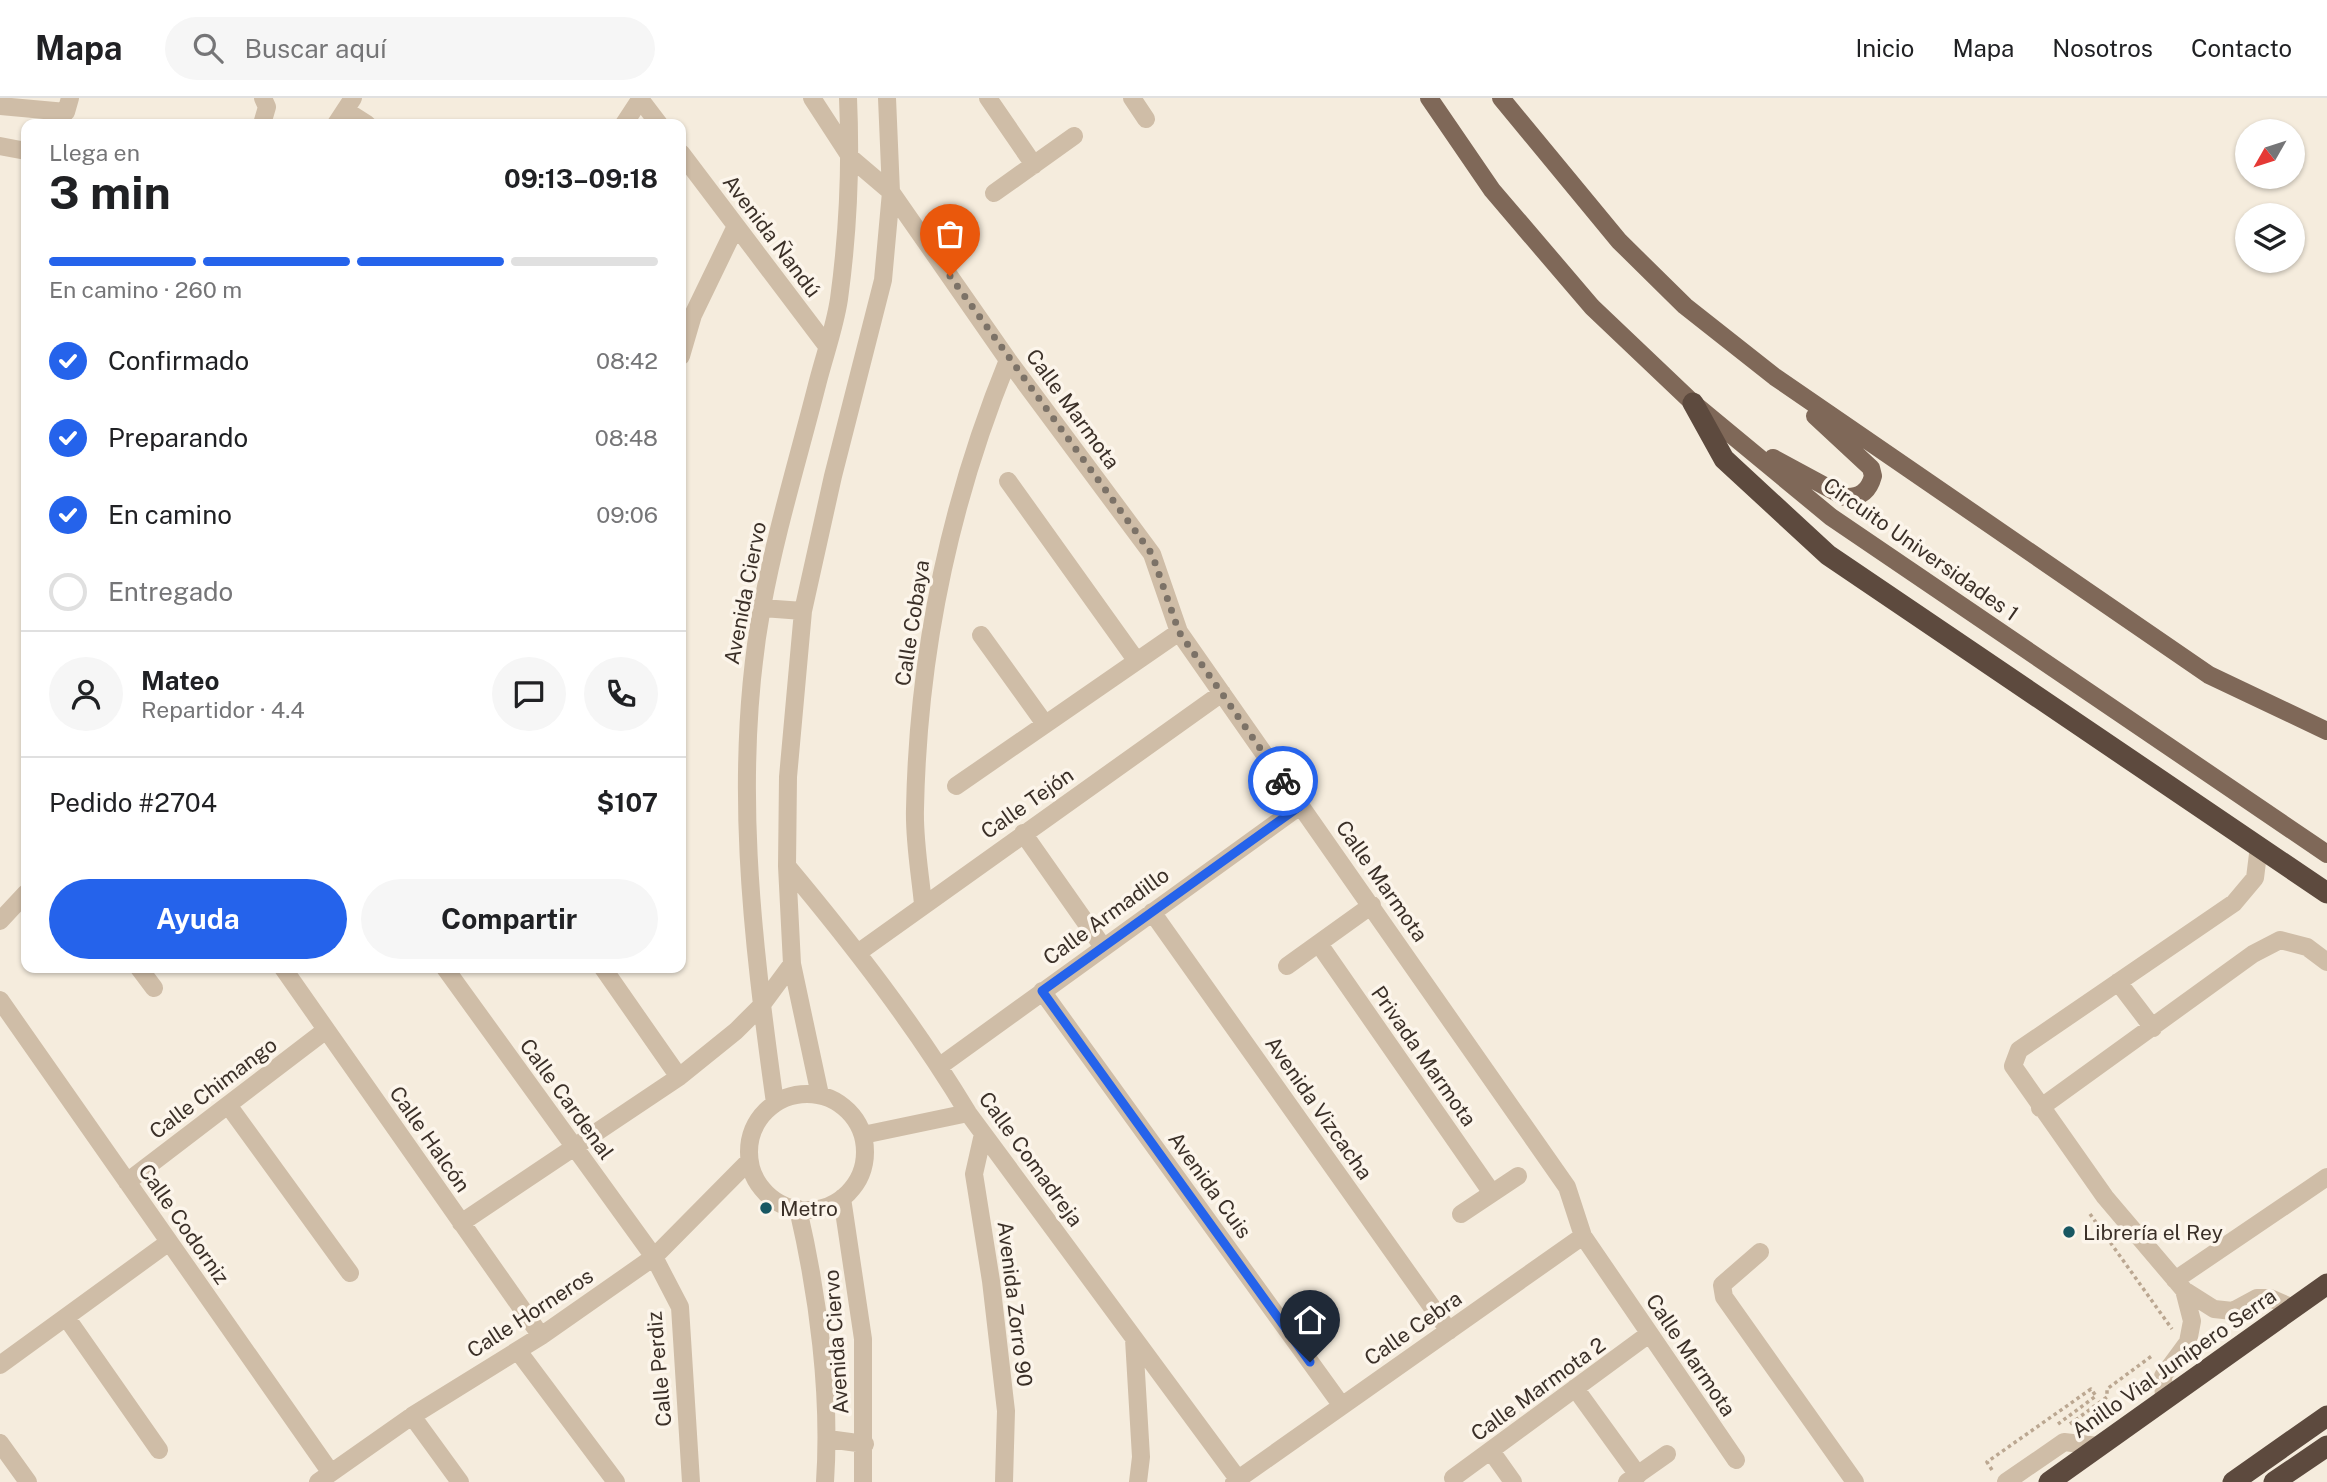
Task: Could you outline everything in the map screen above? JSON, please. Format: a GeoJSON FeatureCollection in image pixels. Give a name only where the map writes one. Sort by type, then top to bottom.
{"type":"FeatureCollection","features":[{"type":"Feature","properties":{"kind":"highway"},"geometry":{"type":"LineString","coordinates":[[1693,404],[1724,459],[1828,555],[2327,893]]}},
{"type":"Feature","properties":{"kind":"highway","name":"Anillo Vial Junípero Serra"},"geometry":{"type":"LineString","coordinates":[[2049,1482],[2327,1284]]}},
{"type":"Feature","properties":{"kind":"highway"},"geometry":{"type":"LineString","coordinates":[[2233,1482],[2327,1416]]}},
{"type":"Feature","properties":{"kind":"highway"},"geometry":{"type":"LineString","coordinates":[[2274,1482],[2327,1446]]}},
{"type":"Feature","properties":{"kind":"main road","name":"Circuito Universidades 1"},"geometry":{"type":"LineString","coordinates":[[1429,98],[1492,190],[1592,307],[1693,404],[1740,440],[1830,517],[2327,854]]}},
{"type":"Feature","properties":{"kind":"main road"},"geometry":{"type":"LineString","coordinates":[[1501,98],[1619,241],[1685,306],[1775,377],[2209,675],[2327,731]]}},
{"type":"Feature","properties":{"kind":"main road"},"geometry":{"type":"LineString","coordinates":[[1740,440],[1845,497],[1855,498],[1871,485],[1871,468],[1775,377]]}},
{"type":"Feature","properties":{"kind":"street"},"geometry":{"type":"LineString","coordinates":[[263,98],[267,107],[263,119]]}},
{"type":"Feature","properties":{"kind":"street","name":"Calle Marmota"},"geometry":{"type":"LineString","coordinates":[[812,98],[851,158],[891,192],[1008,360],[1152,554],[1179,632],[1567,1187],[1583,1236],[1736,1460]]}},
{"type":"Feature","properties":{"kind":"street","name":"Avenida Ciervo"},"geometry":{"type":"LineString","coordinates":[[775,1103],[761,1006],[748,870],[745,781],[751,683],[762,608],[839,300],[851,158],[848,98]]}},
{"type":"Feature","properties":{"kind":"street"},"geometry":{"type":"LineString","coordinates":[[820,1095],[792,964],[787,866],[788,777],[803,611],[833,476],[883,280],[891,192],[887,98]]}},
{"type":"Feature","properties":{"kind":"street"},"geometry":{"type":"LineString","coordinates":[[988,98],[1034,164]]}},
{"type":"Feature","properties":{"kind":"street"},"geometry":{"type":"LineString","coordinates":[[1132,98],[1146,119]]}},
{"type":"Feature","properties":{"kind":"street"},"geometry":{"type":"LineString","coordinates":[[627,119],[640,99],[655,119]]}},
{"type":"Feature","properties":{"kind":"street"},"geometry":{"type":"LineString","coordinates":[[0,106],[66,112]]}},
{"type":"Feature","properties":{"kind":"street"},"geometry":{"type":"LineString","coordinates":[[994,193],[1074,136]]}},
{"type":"Feature","properties":{"kind":"street"},"geometry":{"type":"LineString","coordinates":[[0,146],[21,151]]}},
{"type":"Feature","properties":{"kind":"street","name":"Avenida Ñandú"},"geometry":{"type":"LineString","coordinates":[[686,160],[827,346]]}},
{"type":"Feature","properties":{"kind":"street"},"geometry":{"type":"LineString","coordinates":[[687,316],[736,226]]}},
{"type":"Feature","properties":{"kind":"street","name":"Calle Cobaya"},"geometry":{"type":"LineString","coordinates":[[923,904],[915,811],[926,661],[952,528],[988,411],[1008,360]]}},
{"type":"Feature","properties":{"kind":"street"},"geometry":{"type":"LineString","coordinates":[[1008,481],[1136,660]]}},
{"type":"Feature","properties":{"kind":"street"},"geometry":{"type":"LineString","coordinates":[[762,608],[803,611]]}},
{"type":"Feature","properties":{"kind":"street"},"geometry":{"type":"LineString","coordinates":[[956,786],[1179,632]]}},
{"type":"Feature","properties":{"kind":"street"},"geometry":{"type":"LineString","coordinates":[[981,635],[1045,724]]}},
{"type":"Feature","properties":{"kind":"street","name":"Calle Tejón"},"geometry":{"type":"LineString","coordinates":[[859,952],[1222,693]]}},
{"type":"Feature","properties":{"kind":"street","name":"Calle Armadillo"},"geometry":{"type":"LineString","coordinates":[[940,1066],[1300,806]]}},
{"type":"Feature","properties":{"kind":"street"},"geometry":{"type":"LineString","coordinates":[[1023,833],[1102,947]]}},
{"type":"Feature","properties":{"kind":"street"},"geometry":{"type":"LineString","coordinates":[[2259,846],[2255,878],[2248,890],[2234,903],[2019,1050],[2013,1066],[2105,1197],[2180,1285],[2214,1309],[2233,1311],[2257,1298],[2270,1298],[2293,1308]]}},
{"type":"Feature","properties":{"kind":"street","name":"Calle Comadreja"},"geometry":{"type":"LineString","coordinates":[[787,866],[859,952],[940,1066],[968,1113],[1236,1480]]}},
{"type":"Feature","properties":{"kind":"street"},"geometry":{"type":"LineString","coordinates":[[0,921],[21,898]]}},
{"type":"Feature","properties":{"kind":"street"},"geometry":{"type":"LineString","coordinates":[[1287,967],[1372,905]]}},
{"type":"Feature","properties":{"kind":"street","name":"Avenida Vizcacha"},"geometry":{"type":"LineString","coordinates":[[1152,912],[1449,1331]]}},
{"type":"Feature","properties":{"kind":"street"},"geometry":{"type":"LineString","coordinates":[[2040,1108],[2253,954],[2280,940],[2307,947],[2327,961]]}},
{"type":"Feature","properties":{"kind":"street","name":"Privada Marmota"},"geometry":{"type":"LineString","coordinates":[[1319,944],[1492,1193]]}},
{"type":"Feature","properties":{"kind":"street"},"geometry":{"type":"LineString","coordinates":[[461,1223],[678,1077],[736,1031],[761,1006],[792,964]]}},
{"type":"Feature","properties":{"kind":"street"},"geometry":{"type":"LineString","coordinates":[[143,973],[154,988]]}},
{"type":"Feature","properties":{"kind":"street","name":"Calle Halcón"},"geometry":{"type":"LineString","coordinates":[[286,973],[541,1336]]}},
{"type":"Feature","properties":{"kind":"street","name":"Calle Cardenal"},"geometry":{"type":"LineString","coordinates":[[449,973],[654,1257]]}},
{"type":"Feature","properties":{"kind":"street"},"geometry":{"type":"LineString","coordinates":[[609,973],[678,1077]]}},
{"type":"Feature","properties":{"kind":"street"},"geometry":{"type":"LineString","coordinates":[[2118,982],[2153,1028]]}},
{"type":"Feature","properties":{"kind":"street","name":"Avenida Cuis"},"geometry":{"type":"LineString","coordinates":[[1042,991],[1342,1406]]}},
{"type":"Feature","properties":{"kind":"street","name":"Calle Codorniz"},"geometry":{"type":"LineString","coordinates":[[0,1000],[169,1242],[325,1478]]}},
{"type":"Feature","properties":{"kind":"street","name":"Calle Chimango"},"geometry":{"type":"LineString","coordinates":[[127,1182],[326,1030]]}},
{"type":"Feature","properties":{"kind":"street"},"geometry":{"type":"LineString","coordinates":[[797,1094],[820,1095],[839,1103],[854,1117],[863,1135],[865,1159],[858,1181],[842,1198],[821,1209],[797,1209],[779,1203],[764,1191],[749,1161],[751,1135],[760,1117],[775,1103],[797,1094]]}},
{"type":"Feature","properties":{"kind":"street"},"geometry":{"type":"LineString","coordinates":[[228,1105],[350,1273]]}},
{"type":"Feature","properties":{"kind":"street"},"geometry":{"type":"LineString","coordinates":[[863,1135],[968,1113]]}},
{"type":"Feature","properties":{"kind":"street","name":"Avenida Zorro 90"},"geometry":{"type":"LineString","coordinates":[[983,1134],[974,1174],[991,1281],[1006,1411],[1004,1482]]}},
{"type":"Feature","properties":{"kind":"street","name":"Calle Horneros"},"geometry":{"type":"LineString","coordinates":[[325,1478],[412,1416],[541,1336],[654,1257],[749,1161]]}},
{"type":"Feature","properties":{"kind":"street"},"geometry":{"type":"LineString","coordinates":[[1461,1214],[1518,1176]]}},
{"type":"Feature","properties":{"kind":"street"},"geometry":{"type":"LineString","coordinates":[[2180,1285],[2327,1177]]}},
{"type":"Feature","properties":{"kind":"street","name":"Avenida Ciervo"},"geometry":{"type":"LineString","coordinates":[[842,1198],[863,1339],[863,1482]]}},
{"type":"Feature","properties":{"kind":"street","name":"Avenida Ciervo"},"geometry":{"type":"LineString","coordinates":[[797,1209],[812,1269],[828,1439],[825,1482]]}},
{"type":"Feature","properties":{"kind":"street","name":"Calle Cebra"},"geometry":{"type":"LineString","coordinates":[[1236,1480],[1583,1236]]}},
{"type":"Feature","properties":{"kind":"street"},"geometry":{"type":"LineString","coordinates":[[0,1365],[169,1242]]}},
{"type":"Feature","properties":{"kind":"street"},"geometry":{"type":"LineString","coordinates":[[1760,1252],[1722,1285],[1724,1297],[1855,1482]]}},
{"type":"Feature","properties":{"kind":"street","name":"Calle Perdiz"},"geometry":{"type":"LineString","coordinates":[[654,1257],[680,1307],[691,1482]]}},
{"type":"Feature","properties":{"kind":"street"},"geometry":{"type":"LineString","coordinates":[[2164,1400],[2163,1376],[2188,1342],[2192,1321],[2180,1285]]}},
{"type":"Feature","properties":{"kind":"street"},"geometry":{"type":"LineString","coordinates":[[66,1317],[159,1450]]}},
{"type":"Feature","properties":{"kind":"street","name":"Calle Marmota 2"},"geometry":{"type":"LineString","coordinates":[[1453,1478],[1649,1334]]}},
{"type":"Feature","properties":{"kind":"street"},"geometry":{"type":"LineString","coordinates":[[1133,1338],[1141,1457],[1138,1482]]}},
{"type":"Feature","properties":{"kind":"street"},"geometry":{"type":"LineString","coordinates":[[518,1351],[616,1482]]}},
{"type":"Feature","properties":{"kind":"street"},"geometry":{"type":"LineString","coordinates":[[1576,1388],[1633,1478],[1667,1454]]}},
{"type":"Feature","properties":{"kind":"street"},"geometry":{"type":"LineString","coordinates":[[412,1416],[460,1482]]}},
{"type":"Feature","properties":{"kind":"street"},"geometry":{"type":"LineString","coordinates":[[828,1439],[865,1444]]}},
{"type":"Feature","properties":{"kind":"street"},"geometry":{"type":"LineString","coordinates":[[2000,1478],[2064,1442],[2098,1446]]}},
{"type":"Feature","properties":{"kind":"street"},"geometry":{"type":"LineString","coordinates":[[0,1443],[26,1481]]}},
{"type":"Feature","properties":{"kind":"street"},"geometry":{"type":"LineString","coordinates":[[1491,1451],[1513,1482]]}},
{"type":"Feature","properties":{"kind":"path"},"geometry":{"type":"LineString","coordinates":[[2090,1214],[2172,1328],[2172,1341]]}},
{"type":"Feature","properties":{"kind":"path"},"geometry":{"type":"LineString","coordinates":[[2059,1432],[2104,1400],[2107,1389],[2161,1349]]}},
{"type":"Feature","properties":{"kind":"path"},"geometry":{"type":"LineString","coordinates":[[2000,1478],[1987,1462],[2091,1389],[2096,1396],[2054,1427]]}},
{"type":"Feature","properties":{"kind":"way so far"},"geometry":{"type":"LineString","coordinates":[[950,276],[1008,360],[1152,554],[1179,632],[1283,781]]}},
{"type":"Feature","properties":{"kind":"place","name":"Metro"},"geometry":{"type":"Point","coordinates":[766,1208]}},
{"type":"Feature","properties":{"kind":"place","name":"Librería el Rey"},"geometry":{"type":"Point","coordinates":[2069,1232]}},
{"type":"Feature","properties":{"kind":"route"},"geometry":{"type":"LineString","coordinates":[[1283,781],[1300,806],[1042,991],[1310,1362]]}}]}
